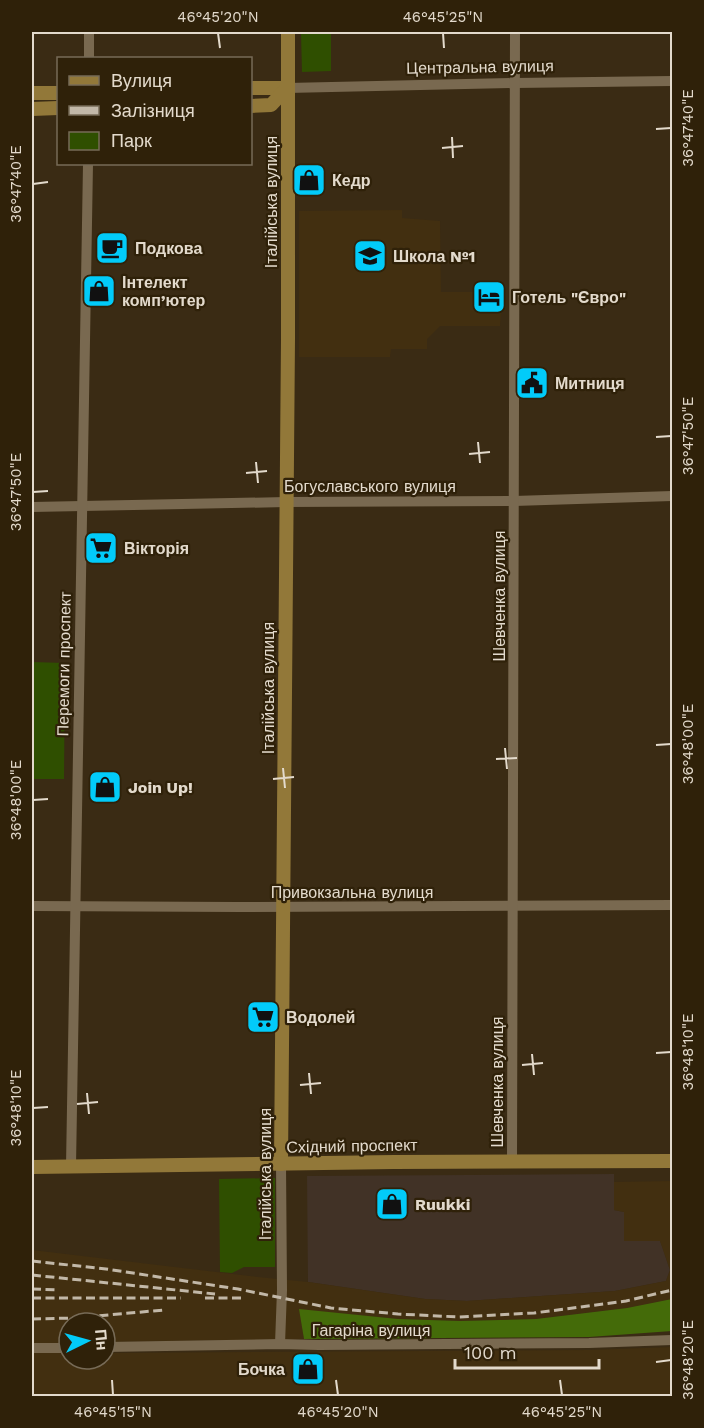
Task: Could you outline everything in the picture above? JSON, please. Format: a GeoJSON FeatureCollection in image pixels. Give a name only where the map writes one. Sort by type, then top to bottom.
{"type":"FeatureCollection","features":[{"type":"Feature","properties":{"kind":"main road","name":"Італійська вулиця"},"geometry":{"type":"LineString","coordinates":[[281,1164],[288,339],[288,32]]}},
{"type":"Feature","properties":{"kind":"main road","name":"Центральна вулиця"},"geometry":{"type":"LineString","coordinates":[[252,88],[287,88]]}},
{"type":"Feature","properties":{"kind":"main road"},"geometry":{"type":"LineString","coordinates":[[252,106],[271,105],[287,88]]}},
{"type":"Feature","properties":{"kind":"main road"},"geometry":{"type":"LineString","coordinates":[[32,93],[57,93]]}},
{"type":"Feature","properties":{"kind":"main road"},"geometry":{"type":"LineString","coordinates":[[32,109],[57,108]]}},
{"type":"Feature","properties":{"kind":"main road","name":"Східний проспект"},"geometry":{"type":"LineString","coordinates":[[32,1167],[672,1161]]}},
{"type":"Feature","properties":{"kind":"street"},"geometry":{"type":"LineString","coordinates":[[89,32],[89,57]]}},
{"type":"Feature","properties":{"kind":"street","name":"Шевченка вулиця"},"geometry":{"type":"LineString","coordinates":[[512,1161],[515,32]]}},
{"type":"Feature","properties":{"kind":"street","name":"Центральна вулиця"},"geometry":{"type":"LineString","coordinates":[[287,88],[672,81]]}},
{"type":"Feature","properties":{"kind":"street","name":"Перемоги проспект"},"geometry":{"type":"LineString","coordinates":[[71,1166],[88,165]]}},
{"type":"Feature","properties":{"kind":"street","name":"Богуславського вулиця"},"geometry":{"type":"LineString","coordinates":[[32,507],[286,502],[514,501],[672,496]]}},
{"type":"Feature","properties":{"kind":"street","name":"Привокзальна вулиця"},"geometry":{"type":"LineString","coordinates":[[32,906],[672,905]]}},
{"type":"Feature","properties":{"kind":"street","name":"Італійська вулиця"},"geometry":{"type":"LineString","coordinates":[[280,1344],[281,1164]]}},
{"type":"Feature","properties":{"kind":"street","name":"Гагаріна вулиця"},"geometry":{"type":"LineString","coordinates":[[117,1347],[280,1344],[577,1344],[672,1340]]}},
{"type":"Feature","properties":{"kind":"street"},"geometry":{"type":"LineString","coordinates":[[32,1348],[57,1348]]}},
{"type":"Feature","properties":{"kind":"shaded area","name":"Школа №1"},"geometry":{"type":"Polygon","coordinates":[[[402,210],[402,218],[440,221],[441,292],[474,292],[474,309],[501,309],[500,326],[440,326],[427,339],[427,349],[391,349],[390,357],[299,357],[299,211],[402,210]]]}},
{"type":"Feature","properties":{"kind":"shaded area"},"geometry":{"type":"Polygon","coordinates":[[[614,1174],[614,1210],[624,1212],[660,1240],[670,1270],[666,1281],[615,1291],[467,1301],[425,1299],[308,1282],[307,1176],[614,1174]]]}},
{"type":"Feature","properties":{"kind":"shaded area"},"geometry":{"type":"Polygon","coordinates":[[[672,1181],[672,1299],[627,1308],[536,1319],[460,1321],[398,1319],[300,1310],[304,1339],[117,1342],[117,1311],[57,1311],[57,1343],[32,1343],[32,1250],[308,1282],[425,1299],[467,1301],[615,1291],[666,1281],[670,1270],[660,1241],[624,1241],[624,1212],[614,1210],[614,1182],[672,1181]]]}},
{"type":"Feature","properties":{"kind":"shaded area"},"geometry":{"type":"Polygon","coordinates":[[[672,1347],[672,1396],[32,1396],[32,1353],[57,1353],[57,1371],[117,1371],[117,1353],[590,1350],[672,1347]]]}},
{"type":"Feature","properties":{"kind":"green space"},"geometry":{"type":"Polygon","coordinates":[[[301,34],[331,34],[331,71],[302,72],[301,34]]]}},
{"type":"Feature","properties":{"kind":"green space"},"geometry":{"type":"Polygon","coordinates":[[[32,662],[65,663],[64,779],[32,779],[32,662]]]}},
{"type":"Feature","properties":{"kind":"green space"},"geometry":{"type":"Polygon","coordinates":[[[275,1178],[275,1267],[244,1267],[232,1273],[220,1272],[219,1179],[275,1178]]]}},
{"type":"Feature","properties":{"kind":"green space"},"geometry":{"type":"Polygon","coordinates":[[[672,1299],[672,1331],[589,1337],[304,1339],[299,1309],[398,1319],[460,1321],[536,1319],[627,1308],[672,1299]]]}},
{"type":"Feature","properties":{"kind":"railway"},"geometry":{"type":"LineString","coordinates":[[32,1261],[106,1269],[238,1289],[331,1308],[459,1317],[534,1313],[626,1301],[672,1290]]}},
{"type":"Feature","properties":{"kind":"railway"},"geometry":{"type":"LineString","coordinates":[[32,1275],[215,1294]]}},
{"type":"Feature","properties":{"kind":"railway"},"geometry":{"type":"LineString","coordinates":[[32,1289],[58,1290]]}},
{"type":"Feature","properties":{"kind":"railway"},"geometry":{"type":"LineString","coordinates":[[32,1298],[181,1298]]}},
{"type":"Feature","properties":{"kind":"railway"},"geometry":{"type":"LineString","coordinates":[[205,1298],[243,1298]]}},
{"type":"Feature","properties":{"kind":"railway"},"geometry":{"type":"LineString","coordinates":[[32,1319],[74,1318],[164,1310]]}},
{"type":"Feature","properties":{"kind":"place","name":"Кедр"},"geometry":{"type":"Point","coordinates":[309,180]}},
{"type":"Feature","properties":{"kind":"place","name":"Подкова"},"geometry":{"type":"Point","coordinates":[112,248]}},
{"type":"Feature","properties":{"kind":"place","name":"Школа №1"},"geometry":{"type":"Point","coordinates":[370,256]}},
{"type":"Feature","properties":{"kind":"place","name":"Інтелект комп’ютер"},"geometry":{"type":"Point","coordinates":[99,291]}},
{"type":"Feature","properties":{"kind":"place","name":"Готель \"Євро\""},"geometry":{"type":"Point","coordinates":[489,297]}},
{"type":"Feature","properties":{"kind":"place","name":"Митниця"},"geometry":{"type":"Point","coordinates":[532,383]}},
{"type":"Feature","properties":{"kind":"place","name":"Вікторія"},"geometry":{"type":"Point","coordinates":[101,548]}},
{"type":"Feature","properties":{"kind":"place","name":"Join Up!"},"geometry":{"type":"Point","coordinates":[105,787]}},
{"type":"Feature","properties":{"kind":"place","name":"Водолей"},"geometry":{"type":"Point","coordinates":[263,1017]}},
{"type":"Feature","properties":{"kind":"place","name":"Ruukki"},"geometry":{"type":"Point","coordinates":[392,1204]}},
{"type":"Feature","properties":{"kind":"place","name":"Бочка"},"geometry":{"type":"Point","coordinates":[308,1369]}}]}
